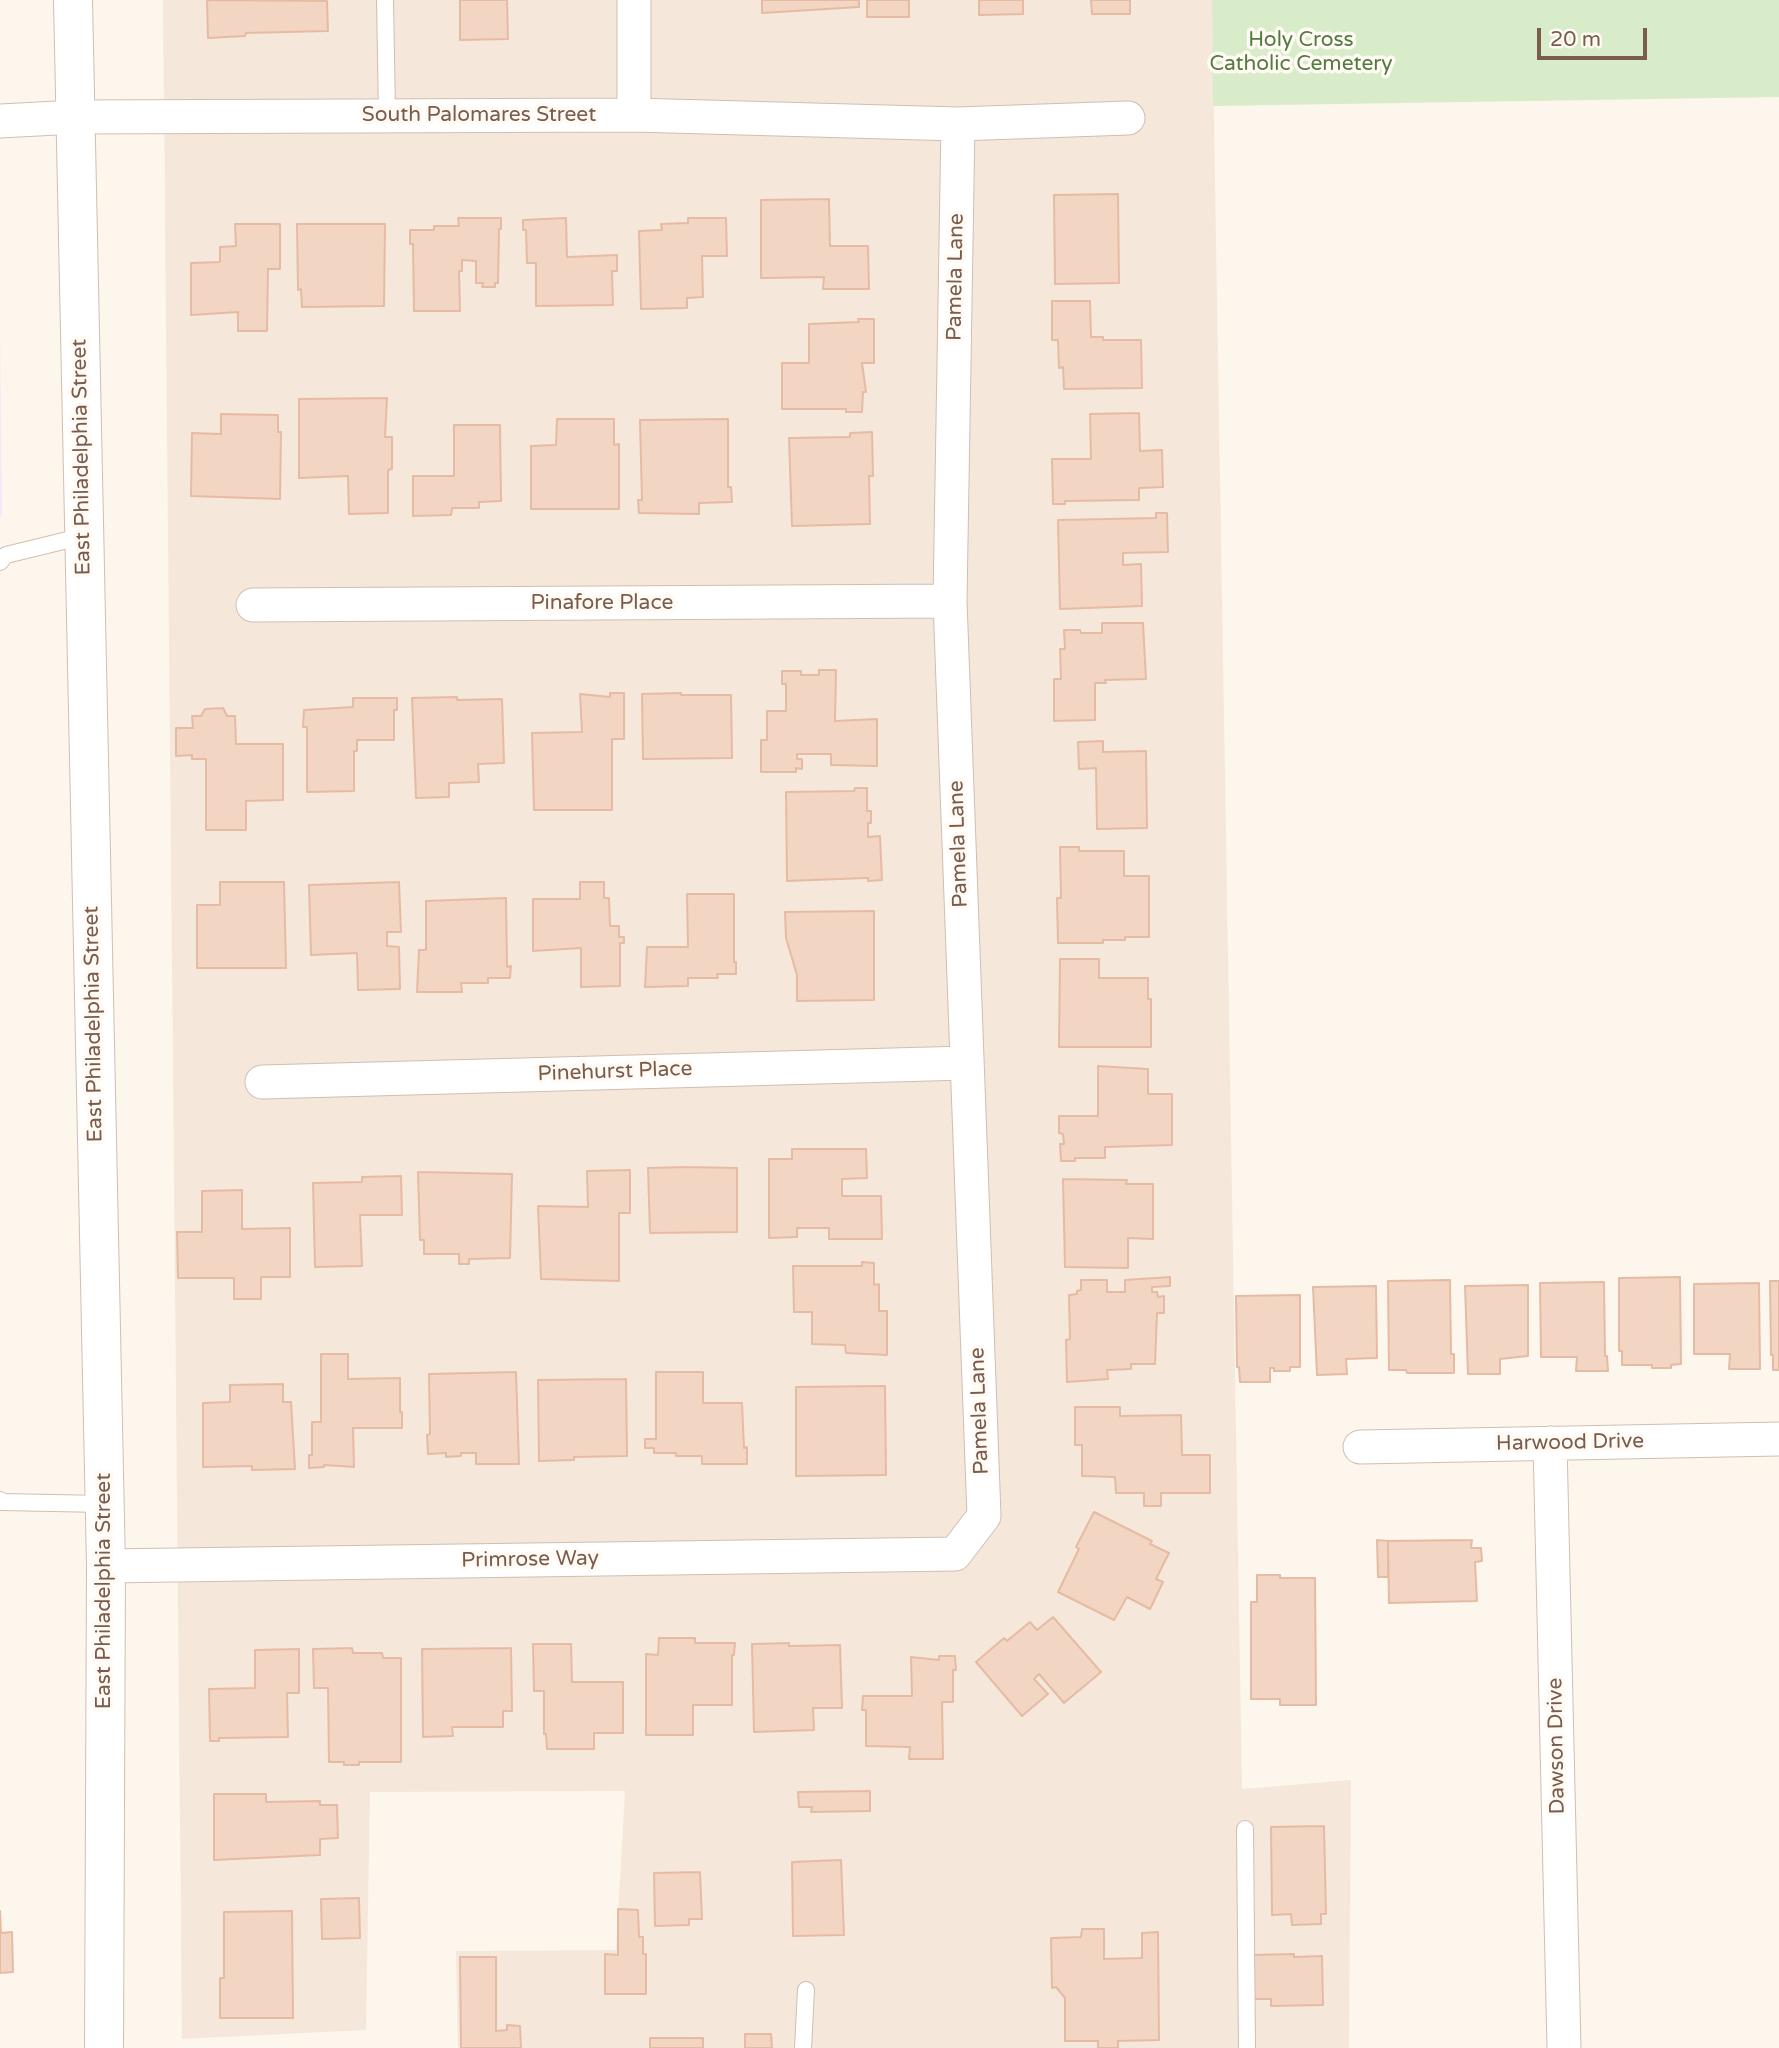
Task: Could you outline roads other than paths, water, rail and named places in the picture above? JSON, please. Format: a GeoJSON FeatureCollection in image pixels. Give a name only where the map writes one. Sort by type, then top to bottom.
{"type":"FeatureCollection","features":[{"type":"Feature","properties":{"kind":"street","name":"East Philadelphia Street"},"geometry":{"type":"LineString","coordinates":[[73,0],[106,1566],[104,2048]]}},
{"type":"Feature","properties":{"kind":"street"},"geometry":{"type":"LineString","coordinates":[[634,0],[634,115]]}},
{"type":"Feature","properties":{"kind":"street","name":"South Palomares Street"},"geometry":{"type":"LineString","coordinates":[[0,121],[75,117],[634,115],[958,124],[1129,118]]}},
{"type":"Feature","properties":{"kind":"street","name":"Pamela Lane"},"geometry":{"type":"LineString","coordinates":[[955,1553],[984,1516],[950,601],[958,124]]}},
{"type":"Feature","properties":{"kind":"street","name":"Pinafore Place"},"geometry":{"type":"LineString","coordinates":[[253,605],[950,601]]}},
{"type":"Feature","properties":{"kind":"street","name":"Pinehurst Place"},"geometry":{"type":"LineString","coordinates":[[262,1082],[967,1063]]}},
{"type":"Feature","properties":{"kind":"street","name":"Harwood Drive"},"geometry":{"type":"LineString","coordinates":[[1360,1447],[1779,1439]]}},
{"type":"Feature","properties":{"kind":"street","name":"Dawson Drive"},"geometry":{"type":"LineString","coordinates":[[1550,1443],[1564,2048]]}},
{"type":"Feature","properties":{"kind":"street","name":"Primrose Way"},"geometry":{"type":"LineString","coordinates":[[106,1566],[955,1553]]}},
{"type":"Feature","properties":{"kind":"lane"},"geometry":{"type":"LineString","coordinates":[[385,0],[387,116]]}},
{"type":"Feature","properties":{"kind":"lane"},"geometry":{"type":"LineString","coordinates":[[0,562],[6,555],[84,536]]}},
{"type":"Feature","properties":{"kind":"lane"},"geometry":{"type":"LineString","coordinates":[[0,1500],[104,1504]]}},
{"type":"Feature","properties":{"kind":"lane"},"geometry":{"type":"LineString","coordinates":[[1245,1829],[1247,2048]]}},
{"type":"Feature","properties":{"kind":"lane"},"geometry":{"type":"LineString","coordinates":[[803,2048],[806,1990]]}},
{"type":"Feature","properties":{"kind":"park label","name":"Holy Cross Catholic Cemetery"},"geometry":{"type":"Point","coordinates":[1301,52]}}]}
